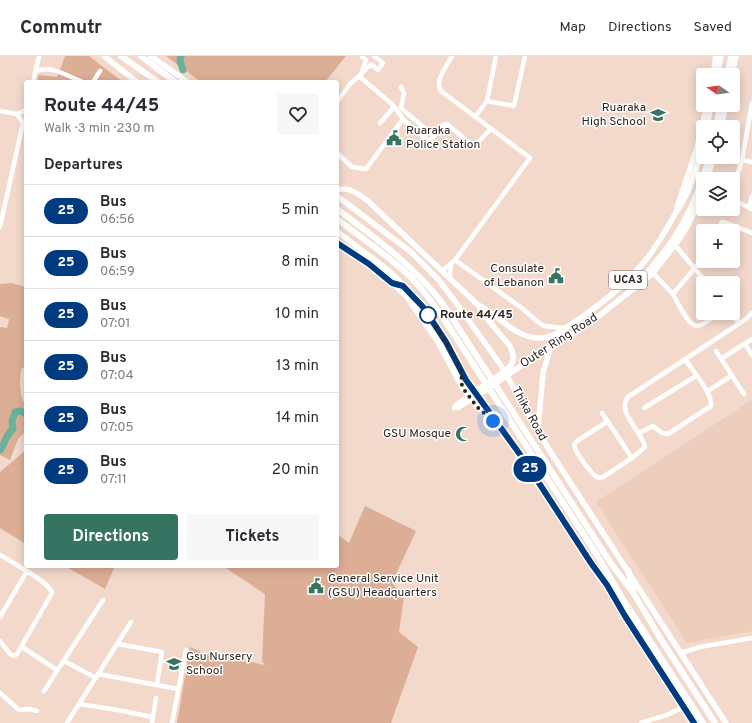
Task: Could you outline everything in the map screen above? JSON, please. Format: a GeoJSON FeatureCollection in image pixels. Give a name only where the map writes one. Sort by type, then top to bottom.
{"type":"FeatureCollection","features":[{"type":"Feature","properties":{"kind":"highway"},"geometry":{"type":"LineString","coordinates":[[122,56],[155,80]]}},
{"type":"Feature","properties":{"kind":"highway"},"geometry":{"type":"LineString","coordinates":[[145,57],[173,80]]}},
{"type":"Feature","properties":{"kind":"highway","name":"Thika Road"},"geometry":{"type":"LineString","coordinates":[[339,212],[400,258],[431,288],[467,339],[610,562],[634,594],[662,641],[715,723]]}},
{"type":"Feature","properties":{"kind":"highway","name":"Thika Road"},"geometry":{"type":"LineString","coordinates":[[339,220],[407,273],[434,305],[474,363],[597,555],[624,601],[704,723]]}},
{"type":"Feature","properties":{"kind":"highway"},"geometry":{"type":"LineString","coordinates":[[628,570],[634,594]]}},
{"type":"Feature","properties":{"kind":"highway"},"geometry":{"type":"LineString","coordinates":[[607,585],[624,601]]}},
{"type":"Feature","properties":{"kind":"main road"},"geometry":{"type":"LineString","coordinates":[[104,56],[134,80]]}},
{"type":"Feature","properties":{"kind":"main road"},"geometry":{"type":"LineString","coordinates":[[714,68],[716,56]]}},
{"type":"Feature","properties":{"kind":"main road"},"geometry":{"type":"LineString","coordinates":[[718,68],[721,56]]}},
{"type":"Feature","properties":{"kind":"main road"},"geometry":{"type":"LineString","coordinates":[[728,68],[731,56]]}},
{"type":"Feature","properties":{"kind":"main road"},"geometry":{"type":"LineString","coordinates":[[733,68],[736,56]]}},
{"type":"Feature","properties":{"kind":"main road"},"geometry":{"type":"LineString","coordinates":[[145,57],[184,80]]}},
{"type":"Feature","properties":{"kind":"main road","name":"Outer Ring Road"},"geometry":{"type":"LineString","coordinates":[[674,215],[696,151],[705,112]]}},
{"type":"Feature","properties":{"kind":"main road","name":"Outer Ring Road"},"geometry":{"type":"LineString","coordinates":[[478,305],[488,310],[517,332],[531,337],[550,338],[603,301],[632,276],[649,256],[665,233],[682,203],[692,181],[697,164]]}},
{"type":"Feature","properties":{"kind":"main road","name":"Outer Ring Road"},"geometry":{"type":"LineString","coordinates":[[640,284],[672,242],[684,221],[700,186],[707,164]]}},
{"type":"Feature","properties":{"kind":"main road"},"geometry":{"type":"LineString","coordinates":[[339,190],[355,192],[367,200],[478,305],[484,315],[513,351],[514,357],[510,368]]}},
{"type":"Feature","properties":{"kind":"main road","name":"Thika Road"},"geometry":{"type":"LineString","coordinates":[[339,198],[411,252],[438,279],[500,364],[538,430],[726,723]]}},
{"type":"Feature","properties":{"kind":"main road","name":"Outer Ring Road"},"geometry":{"type":"LineString","coordinates":[[478,392],[510,368],[550,349],[614,306],[653,273],[675,246],[696,209]]}},
{"type":"Feature","properties":{"kind":"main road"},"geometry":{"type":"LineString","coordinates":[[339,232],[387,270],[426,311],[461,369],[524,460],[607,585],[625,616],[694,723]]}},
{"type":"Feature","properties":{"kind":"main road"},"geometry":{"type":"LineString","coordinates":[[339,244],[369,264],[406,296],[438,342],[462,387],[477,407],[501,427]]}},
{"type":"Feature","properties":{"kind":"main road"},"geometry":{"type":"LineString","coordinates":[[411,252],[415,246]]}},
{"type":"Feature","properties":{"kind":"main road"},"geometry":{"type":"LineString","coordinates":[[392,283],[403,286]]}},
{"type":"Feature","properties":{"kind":"main road"},"geometry":{"type":"LineString","coordinates":[[538,430],[543,373],[550,349]]}},
{"type":"Feature","properties":{"kind":"main road"},"geometry":{"type":"LineString","coordinates":[[461,369],[462,387]]}},
{"type":"Feature","properties":{"kind":"street"},"geometry":{"type":"LineString","coordinates":[[34,80],[39,56]]}},
{"type":"Feature","properties":{"kind":"street"},"geometry":{"type":"LineString","coordinates":[[362,56],[378,70],[383,63],[374,56]]}},
{"type":"Feature","properties":{"kind":"street"},"geometry":{"type":"LineString","coordinates":[[442,271],[455,260],[530,158],[441,91],[438,82],[452,56]]}},
{"type":"Feature","properties":{"kind":"street"},"geometry":{"type":"LineString","coordinates":[[475,117],[487,101],[496,56]]}},
{"type":"Feature","properties":{"kind":"street"},"geometry":{"type":"LineString","coordinates":[[487,101],[514,106],[525,56]]}},
{"type":"Feature","properties":{"kind":"street"},"geometry":{"type":"LineString","coordinates":[[360,74],[366,60]]}},
{"type":"Feature","properties":{"kind":"street"},"geometry":{"type":"LineString","coordinates":[[339,99],[350,84],[371,64]]}},
{"type":"Feature","properties":{"kind":"street"},"geometry":{"type":"LineString","coordinates":[[36,71],[45,68],[50,69],[78,80]]}},
{"type":"Feature","properties":{"kind":"street"},"geometry":{"type":"LineString","coordinates":[[94,80],[100,71]]}},
{"type":"Feature","properties":{"kind":"street"},"geometry":{"type":"LineString","coordinates":[[360,74],[397,108],[434,136]]}},
{"type":"Feature","properties":{"kind":"street"},"geometry":{"type":"LineString","coordinates":[[380,123],[397,108],[404,93],[401,87]]}},
{"type":"Feature","properties":{"kind":"street"},"geometry":{"type":"LineString","coordinates":[[738,172],[742,160],[752,103]]}},
{"type":"Feature","properties":{"kind":"street"},"geometry":{"type":"LineString","coordinates":[[397,108],[403,119],[429,141],[443,125],[446,124],[475,145],[491,129]]}},
{"type":"Feature","properties":{"kind":"street"},"geometry":{"type":"LineString","coordinates":[[0,111],[17,114],[24,111]]}},
{"type":"Feature","properties":{"kind":"street"},"geometry":{"type":"LineString","coordinates":[[0,227],[23,123],[17,114]]}},
{"type":"Feature","properties":{"kind":"street"},"geometry":{"type":"LineString","coordinates":[[339,155],[352,167],[366,169],[403,119]]}},
{"type":"Feature","properties":{"kind":"street"},"geometry":{"type":"LineString","coordinates":[[742,160],[752,162]]}},
{"type":"Feature","properties":{"kind":"street"},"geometry":{"type":"LineString","coordinates":[[740,203],[750,208],[752,196]]}},
{"type":"Feature","properties":{"kind":"street"},"geometry":{"type":"LineString","coordinates":[[740,228],[752,233]]}},
{"type":"Feature","properties":{"kind":"street"},"geometry":{"type":"LineString","coordinates":[[675,246],[701,276]]}},
{"type":"Feature","properties":{"kind":"street"},"geometry":{"type":"LineString","coordinates":[[455,260],[544,326],[564,328]]}},
{"type":"Feature","properties":{"kind":"street"},"geometry":{"type":"LineString","coordinates":[[450,278],[451,264]]}},
{"type":"Feature","properties":{"kind":"street"},"geometry":{"type":"LineString","coordinates":[[673,294],[695,269]]}},
{"type":"Feature","properties":{"kind":"street"},"geometry":{"type":"LineString","coordinates":[[653,273],[673,294],[688,320],[693,325],[699,325],[708,320]]}},
{"type":"Feature","properties":{"kind":"street"},"geometry":{"type":"LineString","coordinates":[[608,422],[577,441],[574,445],[576,451],[593,476],[599,478],[607,475],[645,447],[639,433],[624,410],[628,397],[749,317],[752,313]]}},
{"type":"Feature","properties":{"kind":"street"},"geometry":{"type":"LineString","coordinates":[[721,359],[752,339]]}},
{"type":"Feature","properties":{"kind":"street"},"geometry":{"type":"LineString","coordinates":[[744,344],[752,355]]}},
{"type":"Feature","properties":{"kind":"street"},"geometry":{"type":"LineString","coordinates":[[716,351],[744,394]]}},
{"type":"Feature","properties":{"kind":"street"},"geometry":{"type":"LineString","coordinates":[[639,433],[653,426],[664,434],[671,433],[710,408],[712,401],[708,391],[685,359]]}},
{"type":"Feature","properties":{"kind":"street"},"geometry":{"type":"LineString","coordinates":[[644,408],[696,376]]}},
{"type":"Feature","properties":{"kind":"street"},"geometry":{"type":"LineString","coordinates":[[708,391],[731,376]]}},
{"type":"Feature","properties":{"kind":"street"},"geometry":{"type":"LineString","coordinates":[[602,413],[632,458]]}},
{"type":"Feature","properties":{"kind":"street"},"geometry":{"type":"LineString","coordinates":[[0,555],[27,571],[50,588],[52,593],[17,654],[13,656],[10,654],[0,641]]}},
{"type":"Feature","properties":{"kind":"street"},"geometry":{"type":"LineString","coordinates":[[1,613],[27,571]]}},
{"type":"Feature","properties":{"kind":"street"},"geometry":{"type":"LineString","coordinates":[[44,691],[103,600]]}},
{"type":"Feature","properties":{"kind":"street"},"geometry":{"type":"LineString","coordinates":[[67,723],[132,622]]}},
{"type":"Feature","properties":{"kind":"street"},"geometry":{"type":"LineString","coordinates":[[681,653],[700,647],[752,638]]}},
{"type":"Feature","properties":{"kind":"street"},"geometry":{"type":"LineString","coordinates":[[118,644],[162,652],[163,656],[157,684]]}},
{"type":"Feature","properties":{"kind":"street"},"geometry":{"type":"LineString","coordinates":[[22,647],[57,670]]}},
{"type":"Feature","properties":{"kind":"street"},"geometry":{"type":"LineString","coordinates":[[172,723],[186,650]]}},
{"type":"Feature","properties":{"kind":"street"},"geometry":{"type":"LineString","coordinates":[[64,661],[97,676],[157,684],[178,689]]}},
{"type":"Feature","properties":{"kind":"street"},"geometry":{"type":"LineString","coordinates":[[0,693],[19,710],[30,709],[37,711]]}},
{"type":"Feature","properties":{"kind":"street"},"geometry":{"type":"LineString","coordinates":[[152,723],[156,698]]}},
{"type":"Feature","properties":{"kind":"street"},"geometry":{"type":"LineString","coordinates":[[79,704],[152,717]]}},
{"type":"Feature","properties":{"kind":"street"},"geometry":{"type":"LineString","coordinates":[[641,723],[667,715],[684,707]]}},
{"type":"Feature","properties":{"kind":"shaded area"},"geometry":{"type":"Polygon","coordinates":[[[65,56],[89,56],[120,80],[38,80],[39,75],[57,77],[65,56]]]}},
{"type":"Feature","properties":{"kind":"shaded area"},"geometry":{"type":"Polygon","coordinates":[[[166,56],[346,56],[327,80],[198,80],[166,56]]]}},
{"type":"Feature","properties":{"kind":"shaded area"},"geometry":{"type":"Polygon","coordinates":[[[11,283],[24,286],[24,367],[21,369],[20,383],[21,395],[24,403],[24,433],[18,439],[10,460],[0,455],[0,327],[7,328],[9,319],[0,316],[0,284],[11,283]]]}},
{"type":"Feature","properties":{"kind":"shaded area"},"geometry":{"type":"Polygon","coordinates":[[[752,400],[752,631],[687,643],[596,502],[752,400]]]}},
{"type":"Feature","properties":{"kind":"shaded area"},"geometry":{"type":"Polygon","coordinates":[[[24,452],[24,543],[0,528],[0,472],[24,452]]]}},
{"type":"Feature","properties":{"kind":"shaded area"},"geometry":{"type":"Polygon","coordinates":[[[365,506],[416,531],[392,583],[404,596],[399,632],[418,647],[391,723],[177,723],[190,647],[223,662],[227,657],[265,665],[262,661],[265,594],[226,568],[339,568],[339,536],[349,543],[365,506]]]}},
{"type":"Feature","properties":{"kind":"shaded area"},"geometry":{"type":"Polygon","coordinates":[[[68,568],[114,568],[105,589],[68,568]]]}},
{"type":"Feature","properties":{"kind":"waterway"},"geometry":{"type":"LineString","coordinates":[[181,56],[180,61],[183,70]]}},
{"type":"Feature","properties":{"kind":"waterway"},"geometry":{"type":"LineString","coordinates":[[0,450],[8,434],[13,429],[12,421],[15,412],[21,411],[24,413]]}},
{"type":"Feature","properties":{"kind":"bus line","name":"25"},"geometry":{"type":"LineString","coordinates":[[339,244],[369,264],[392,283],[403,286],[423,307],[446,342],[466,380],[524,460],[607,585],[625,616],[694,723]]}},
{"type":"Feature","properties":{"kind":"place","name":"Ruaraka High School"},"geometry":{"type":"Point","coordinates":[658,115]}},
{"type":"Feature","properties":{"kind":"place","name":"Ruaraka Police Station"},"geometry":{"type":"Point","coordinates":[394,138]}},
{"type":"Feature","properties":{"kind":"place","name":"Consulate of Lebanon"},"geometry":{"type":"Point","coordinates":[556,276]}},
{"type":"Feature","properties":{"kind":"place","name":"Route 44/45"},"geometry":{"type":"Point","coordinates":[428,315]}},
{"type":"Feature","properties":{"kind":"place","name":"GSU Mosque"},"geometry":{"type":"Point","coordinates":[463,434]}},
{"type":"Feature","properties":{"kind":"place","name":"General Service Unit (GSU) Headquarters"},"geometry":{"type":"Point","coordinates":[316,586]}},
{"type":"Feature","properties":{"kind":"place","name":"Gsu Nursery School"},"geometry":{"type":"Point","coordinates":[174,664]}},
{"type":"Feature","properties":{"kind":"route"},"geometry":{"type":"LineString","coordinates":[[428,315],[446,342],[461,369],[462,387],[477,407],[493,421]]}}]}
